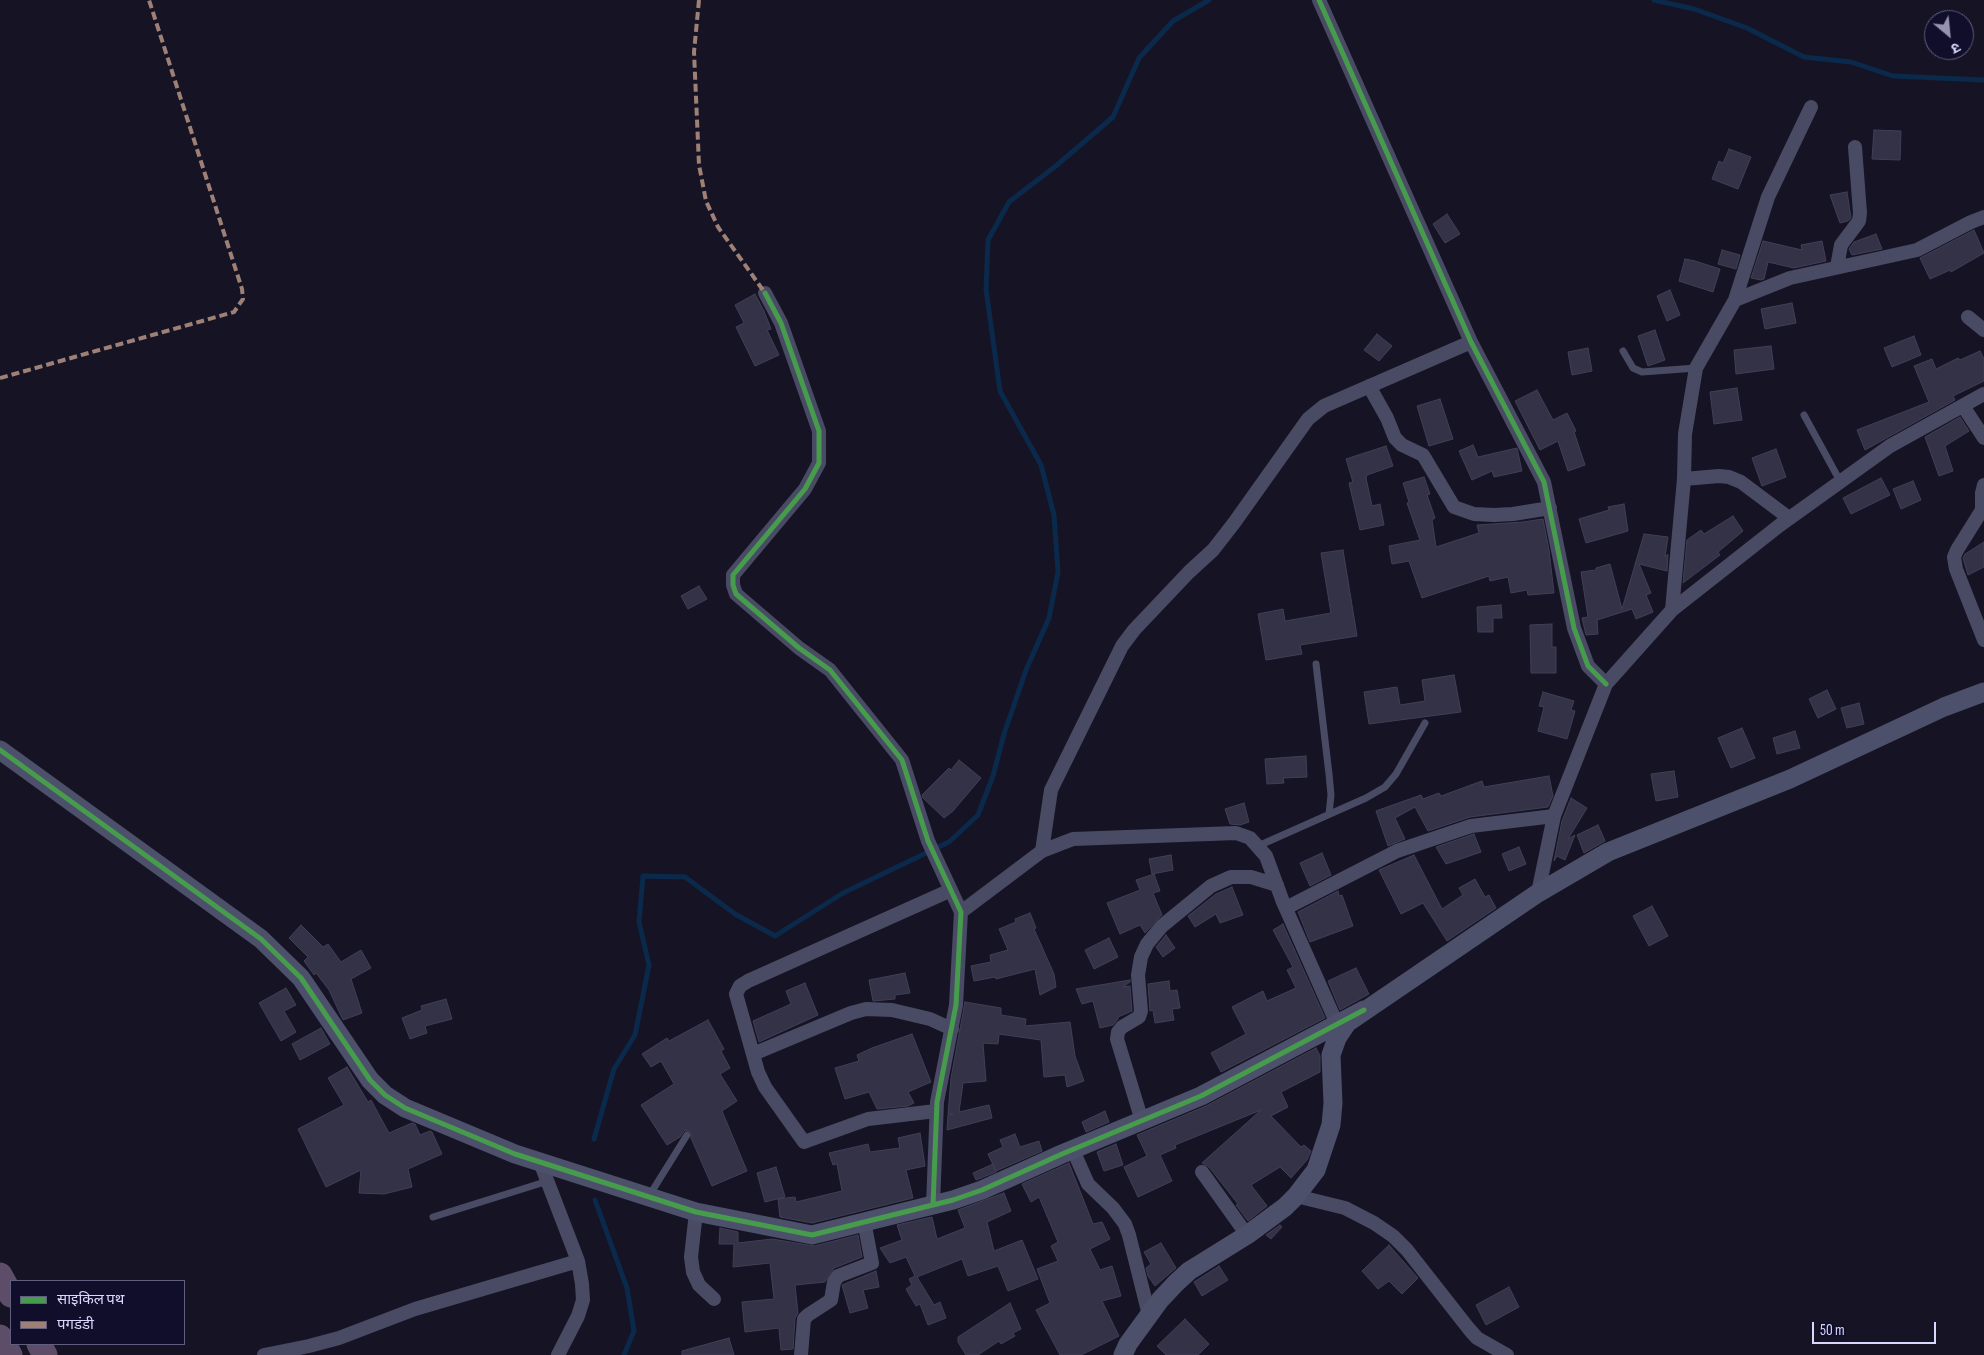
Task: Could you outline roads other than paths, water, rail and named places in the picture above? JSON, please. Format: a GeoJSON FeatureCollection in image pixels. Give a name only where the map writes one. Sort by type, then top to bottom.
{"type":"FeatureCollection","features":[{"type":"Feature","properties":{"kind":"highway"},"geometry":{"type":"LineString","coordinates":[[0,1275],[10,1293]]}},
{"type":"Feature","properties":{"kind":"street"},"geometry":{"type":"LineString","coordinates":[[1319,0],[1471,342],[1544,482],[1574,628],[1588,666],[1606,684]]}},
{"type":"Feature","properties":{"kind":"street"},"geometry":{"type":"LineString","coordinates":[[1672,610],[1684,479],[1685,434],[1696,368],[1735,300],[1768,197],[1811,107]]}},
{"type":"Feature","properties":{"kind":"street"},"geometry":{"type":"LineString","coordinates":[[1838,267],[1840,245],[1859,221],[1855,147]]}},
{"type":"Feature","properties":{"kind":"street"},"geometry":{"type":"LineString","coordinates":[[1735,300],[1781,280],[1917,250],[1970,222],[1984,217]]}},
{"type":"Feature","properties":{"kind":"street"},"geometry":{"type":"LineString","coordinates":[[765,293],[781,323],[819,431],[819,463],[805,489],[734,575],[733,585],[736,594],[799,648],[830,670],[902,760],[928,841],[961,912],[956,1005],[936,1111],[933,1205]]}},
{"type":"Feature","properties":{"kind":"street"},"geometry":{"type":"LineString","coordinates":[[1968,317],[1984,330]]}},
{"type":"Feature","properties":{"kind":"street"},"geometry":{"type":"LineString","coordinates":[[1042,851],[1051,790],[1112,666],[1128,638],[1212,550],[1234,523],[1308,419],[1324,406],[1471,342]]}},
{"type":"Feature","properties":{"kind":"street"},"geometry":{"type":"LineString","coordinates":[[1369,386],[1387,418],[1395,438],[1402,445],[1423,455],[1454,507],[1474,514],[1494,515],[1550,508]]}},
{"type":"Feature","properties":{"kind":"street"},"geometry":{"type":"LineString","coordinates":[[1538,893],[1554,816],[1606,684],[1672,610],[1789,518],[1890,446],[1984,394]]}},
{"type":"Feature","properties":{"kind":"street"},"geometry":{"type":"LineString","coordinates":[[1963,406],[1984,438]]}},
{"type":"Feature","properties":{"kind":"street"},"geometry":{"type":"LineString","coordinates":[[1684,479],[1729,477],[1740,482],[1789,518]]}},
{"type":"Feature","properties":{"kind":"street"},"geometry":{"type":"LineString","coordinates":[[1984,485],[1982,510],[1954,557],[1956,570],[1984,640]]}},
{"type":"Feature","properties":{"kind":"street"},"geometry":{"type":"LineString","coordinates":[[1123,1355],[1160,1300],[1189,1271],[1247,1235],[1285,1207],[1316,1170],[1331,1125],[1333,1103],[1331,1055],[1337,1038],[1347,1023],[1538,893],[1608,852],[1790,779],[1944,707],[1984,692]]}},
{"type":"Feature","properties":{"kind":"street"},"geometry":{"type":"LineString","coordinates":[[0,750],[261,940],[301,978],[370,1080],[385,1095],[405,1108],[514,1154],[696,1212],[812,1235],[933,1205],[982,1190],[1201,1096],[1364,1010]]}},
{"type":"Feature","properties":{"kind":"street"},"geometry":{"type":"LineString","coordinates":[[1286,908],[1397,851],[1452,832],[1471,826],[1554,816]]}},
{"type":"Feature","properties":{"kind":"street"},"geometry":{"type":"LineString","coordinates":[[961,912],[1042,851],[1073,839],[1236,833],[1250,838],[1266,856],[1286,908],[1337,1024]]}},
{"type":"Feature","properties":{"kind":"street"},"geometry":{"type":"LineString","coordinates":[[1142,1121],[1117,1039],[1118,1032],[1122,1027],[1139,1017],[1141,1011],[1138,975],[1141,958],[1147,944],[1162,926],[1211,886],[1231,877],[1251,877],[1277,885]]}},
{"type":"Feature","properties":{"kind":"street"},"geometry":{"type":"LineString","coordinates":[[936,1111],[868,1119],[804,1142],[765,1087],[753,1054],[736,994],[740,986],[951,890]]}},
{"type":"Feature","properties":{"kind":"street"},"geometry":{"type":"LineString","coordinates":[[753,1054],[851,1012],[866,1009],[892,1010],[930,1019],[952,1029]]}},
{"type":"Feature","properties":{"kind":"street"},"geometry":{"type":"LineString","coordinates":[[1073,1150],[1088,1184],[1113,1208],[1125,1224],[1149,1315]]}},
{"type":"Feature","properties":{"kind":"street"},"geometry":{"type":"LineString","coordinates":[[540,1162],[578,1261],[582,1284],[583,1300],[578,1316],[558,1355]]}},
{"type":"Feature","properties":{"kind":"street"},"geometry":{"type":"LineString","coordinates":[[1202,1172],[1247,1235]]}},
{"type":"Feature","properties":{"kind":"street"},"geometry":{"type":"LineString","coordinates":[[1296,1196],[1345,1208],[1374,1222],[1393,1236],[1407,1250],[1469,1330],[1477,1338],[1507,1355]]}},
{"type":"Feature","properties":{"kind":"street"},"geometry":{"type":"LineString","coordinates":[[696,1212],[691,1257],[693,1272],[698,1285],[714,1300]]}},
{"type":"Feature","properties":{"kind":"street"},"geometry":{"type":"LineString","coordinates":[[801,1355],[804,1319],[831,1300],[834,1282],[838,1276],[872,1262],[864,1221]]}},
{"type":"Feature","properties":{"kind":"street"},"geometry":{"type":"LineString","coordinates":[[267,1355],[339,1338],[415,1309],[578,1261]]}},
{"type":"Feature","properties":{"kind":"lane"},"geometry":{"type":"LineString","coordinates":[[1623,351],[1633,368],[1642,372],[1696,368]]}},
{"type":"Feature","properties":{"kind":"lane"},"geometry":{"type":"LineString","coordinates":[[1804,415],[1840,482]]}},
{"type":"Feature","properties":{"kind":"lane"},"geometry":{"type":"LineString","coordinates":[[1316,664],[1330,774],[1330,814]]}},
{"type":"Feature","properties":{"kind":"lane"},"geometry":{"type":"LineString","coordinates":[[1258,846],[1385,788],[1396,774],[1425,723]]}},
{"type":"Feature","properties":{"kind":"lane"},"geometry":{"type":"LineString","coordinates":[[648,1196],[687,1135]]}},
{"type":"Feature","properties":{"kind":"lane"},"geometry":{"type":"LineString","coordinates":[[433,1217],[548,1182]]}},
{"type":"Feature","properties":{"kind":"waterway"},"geometry":{"type":"LineString","coordinates":[[594,1139],[614,1069],[635,1035],[649,965],[639,922],[643,876],[685,877],[735,914],[775,936],[843,893],[949,842],[978,815],[993,776],[1004,734],[1026,670],[1049,618],[1058,572],[1054,515],[1041,465],[1000,391],[986,289],[988,240],[1009,202],[1057,165],[1113,117],[1139,58],[1173,21],[1209,0]]}},
{"type":"Feature","properties":{"kind":"waterway"},"geometry":{"type":"LineString","coordinates":[[1654,0],[1694,9],[1747,28],[1804,57],[1851,62],[1893,76],[1984,80]]}},
{"type":"Feature","properties":{"kind":"waterway"},"geometry":{"type":"LineString","coordinates":[[595,1200],[627,1288],[634,1331],[624,1355]]}}]}
